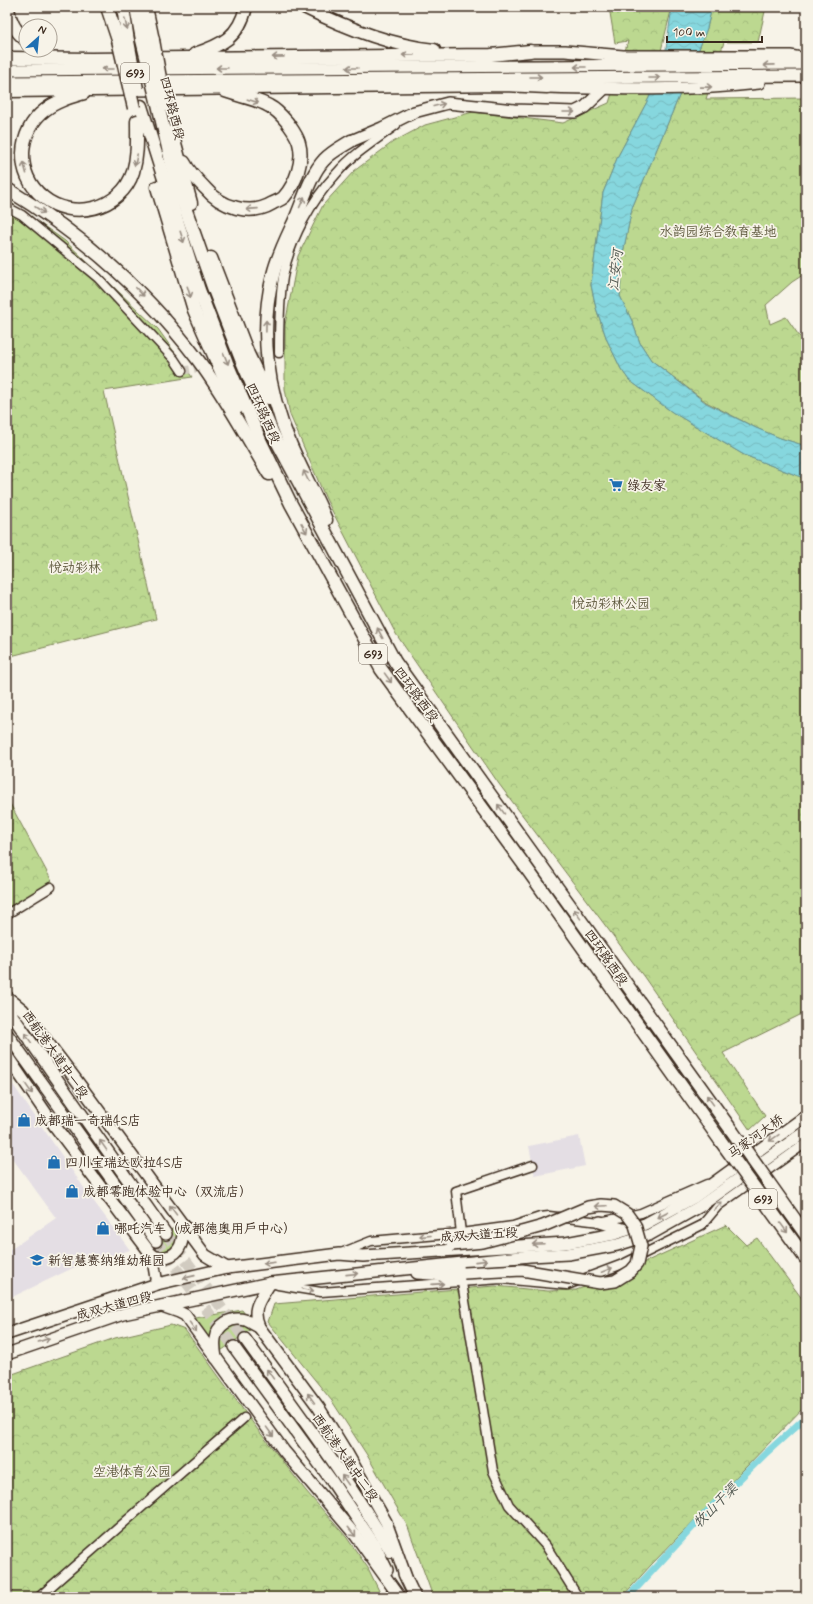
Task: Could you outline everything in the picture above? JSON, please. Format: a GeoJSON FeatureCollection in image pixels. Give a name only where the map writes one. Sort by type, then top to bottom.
{"type":"FeatureCollection","features":[{"type":"Feature","properties":{"kind":"highway"},"geometry":{"type":"LineString","coordinates":[[8,7],[9,16],[18,34]]}},
{"type":"Feature","properties":{"kind":"highway"},"geometry":{"type":"LineString","coordinates":[[107,7],[123,40]]}},
{"type":"Feature","properties":{"kind":"highway"},"geometry":{"type":"LineString","coordinates":[[112,7],[123,40]]}},
{"type":"Feature","properties":{"kind":"highway","name":"四环路西段"},"geometry":{"type":"LineString","coordinates":[[122,7],[123,40],[138,107],[199,290],[230,370],[260,440],[291,504],[381,669],[522,862],[806,1258]]}},
{"type":"Feature","properties":{"kind":"highway","name":"四环路西段"},"geometry":{"type":"LineString","coordinates":[[136,7],[147,40],[162,104],[175,179],[213,287],[241,359],[273,434],[312,509],[396,662],[806,1235]]}},
{"type":"Feature","properties":{"kind":"highway"},"geometry":{"type":"LineString","coordinates":[[146,7],[150,25]]}},
{"type":"Feature","properties":{"kind":"highway"},"geometry":{"type":"LineString","coordinates":[[147,40],[153,7]]}},
{"type":"Feature","properties":{"kind":"highway"},"geometry":{"type":"LineString","coordinates":[[184,57],[223,43],[234,34],[243,19],[246,7]]}},
{"type":"Feature","properties":{"kind":"highway"},"geometry":{"type":"LineString","coordinates":[[304,7],[327,19],[362,33],[394,42],[431,49],[491,55]]}},
{"type":"Feature","properties":{"kind":"highway"},"geometry":{"type":"LineString","coordinates":[[7,58],[91,59],[491,55],[530,51]]}},
{"type":"Feature","properties":{"kind":"highway"},"geometry":{"type":"LineString","coordinates":[[58,55],[91,59]]}},
{"type":"Feature","properties":{"kind":"highway"},"geometry":{"type":"LineString","coordinates":[[7,91],[504,85],[547,88]]}},
{"type":"Feature","properties":{"kind":"highway"},"geometry":{"type":"LineString","coordinates":[[162,104],[187,168],[212,196],[228,206],[250,210],[268,207],[283,198],[294,182],[299,170],[299,143],[292,128],[282,116],[269,106],[216,88]]}},
{"type":"Feature","properties":{"kind":"highway"},"geometry":{"type":"LineString","coordinates":[[106,89],[83,94],[56,103],[35,119],[27,133],[23,146],[25,171],[31,184],[42,197],[52,204],[65,209],[90,210],[112,200],[121,192],[133,172],[137,151],[138,107]]}},
{"type":"Feature","properties":{"kind":"highway"},"geometry":{"type":"LineString","coordinates":[[137,121],[194,310],[265,467]]}},
{"type":"Feature","properties":{"kind":"highway"},"geometry":{"type":"LineString","coordinates":[[174,137],[192,205],[248,354],[289,443],[318,501],[343,564]]}},
{"type":"Feature","properties":{"kind":"highway"},"geometry":{"type":"LineString","coordinates":[[289,443],[272,390],[268,369],[266,311],[273,274],[314,174],[325,159],[352,140]]}},
{"type":"Feature","properties":{"kind":"highway"},"geometry":{"type":"LineString","coordinates":[[7,188],[70,231],[131,283],[155,308],[199,361],[226,402],[279,491],[291,504]]}},
{"type":"Feature","properties":{"kind":"main road"},"geometry":{"type":"LineString","coordinates":[[530,51],[565,51],[621,61]]}},
{"type":"Feature","properties":{"kind":"main road"},"geometry":{"type":"LineString","coordinates":[[7,70],[734,60],[790,56],[806,59]]}},
{"type":"Feature","properties":{"kind":"main road"},"geometry":{"type":"LineString","coordinates":[[734,60],[806,64]]}},
{"type":"Feature","properties":{"kind":"main road"},"geometry":{"type":"LineString","coordinates":[[547,88],[728,82],[805,76]]}},
{"type":"Feature","properties":{"kind":"main road"},"geometry":{"type":"LineString","coordinates":[[7,82],[534,77],[610,85]]}},
{"type":"Feature","properties":{"kind":"main road"},"geometry":{"type":"LineString","coordinates":[[352,140],[382,128],[414,112],[448,103],[514,110],[575,112],[585,107],[610,85]]}},
{"type":"Feature","properties":{"kind":"main road"},"geometry":{"type":"LineString","coordinates":[[7,997],[28,1016],[206,1255],[227,1268]]}},
{"type":"Feature","properties":{"kind":"main road","name":"西航港大道中一段"},"geometry":{"type":"LineString","coordinates":[[7,1008],[166,1234]]}},
{"type":"Feature","properties":{"kind":"main road"},"geometry":{"type":"LineString","coordinates":[[7,1034],[156,1241]]}},
{"type":"Feature","properties":{"kind":"main road"},"geometry":{"type":"LineString","coordinates":[[7,1056],[54,1125],[154,1257],[162,1258],[170,1256],[176,1252],[181,1246],[183,1240],[184,1225]]}},
{"type":"Feature","properties":{"kind":"main road","name":"马家河大桥"},"geometry":{"type":"LineString","coordinates":[[719,1179],[806,1116]]}},
{"type":"Feature","properties":{"kind":"main road","name":"成双大道五段"},"geometry":{"type":"LineString","coordinates":[[231,1292],[270,1284],[530,1256],[568,1254],[617,1245],[649,1234],[699,1207],[806,1131]]}},
{"type":"Feature","properties":{"kind":"main road","name":"成双大道五段"},"geometry":{"type":"LineString","coordinates":[[227,1268],[339,1254],[363,1256],[566,1243],[614,1234],[645,1224],[693,1198],[719,1179]]}},
{"type":"Feature","properties":{"kind":"main road"},"geometry":{"type":"LineString","coordinates":[[363,1256],[483,1242],[543,1226],[588,1207],[601,1205],[614,1206],[627,1214],[635,1225],[641,1246],[637,1264],[630,1271],[615,1281],[600,1283],[522,1270],[463,1278],[393,1270]]}},
{"type":"Feature","properties":{"kind":"main road"},"geometry":{"type":"LineString","coordinates":[[600,1222],[626,1230]]}},
{"type":"Feature","properties":{"kind":"main road"},"geometry":{"type":"LineString","coordinates":[[151,1254],[157,1284]]}},
{"type":"Feature","properties":{"kind":"main road","name":"成双大道四段"},"geometry":{"type":"LineString","coordinates":[[7,1334],[157,1284],[227,1268]]}},
{"type":"Feature","properties":{"kind":"main road"},"geometry":{"type":"LineString","coordinates":[[270,1284],[255,1313],[259,1327],[319,1408],[348,1455],[386,1522],[407,1580]]}},
{"type":"Feature","properties":{"kind":"main road","name":"成双大道四段"},"geometry":{"type":"LineString","coordinates":[[7,1354],[123,1314],[231,1292]]}},
{"type":"Feature","properties":{"kind":"main road"},"geometry":{"type":"LineString","coordinates":[[162,1306],[185,1315],[284,1451],[356,1536],[399,1597]]}},
{"type":"Feature","properties":{"kind":"main road"},"geometry":{"type":"LineString","coordinates":[[217,1359],[214,1341],[216,1332],[225,1322],[237,1319],[245,1320],[259,1327]]}},
{"type":"Feature","properties":{"kind":"main road","name":"西航港大道中二段"},"geometry":{"type":"LineString","coordinates":[[245,1338],[373,1520],[415,1597]]}},
{"type":"Feature","properties":{"kind":"main road","name":"西航港大道中二段"},"geometry":{"type":"LineString","coordinates":[[234,1347],[331,1480],[374,1544],[399,1597]]}},
{"type":"Feature","properties":{"kind":"street"},"geometry":{"type":"LineString","coordinates":[[279,353],[279,312],[283,276],[292,246],[302,223],[316,200],[337,172],[363,150],[414,112]]}},
{"type":"Feature","properties":{"kind":"street"},"geometry":{"type":"LineString","coordinates":[[7,207],[22,215],[98,278],[174,359],[182,371]]}},
{"type":"Feature","properties":{"kind":"street"},"geometry":{"type":"LineString","coordinates":[[7,914],[51,887]]}},
{"type":"Feature","properties":{"kind":"street"},"geometry":{"type":"LineString","coordinates":[[270,1284],[321,1292],[463,1278],[567,1284],[623,1264],[702,1225],[718,1206],[806,1143]]}},
{"type":"Feature","properties":{"kind":"street"},"geometry":{"type":"LineString","coordinates":[[461,1233],[456,1191],[533,1165]]}},
{"type":"Feature","properties":{"kind":"street"},"geometry":{"type":"LineString","coordinates":[[339,1254],[371,1241],[461,1233],[513,1226],[540,1217],[549,1216],[600,1222],[641,1212],[719,1179]]}},
{"type":"Feature","properties":{"kind":"street"},"geometry":{"type":"LineString","coordinates":[[463,1278],[493,1471],[509,1505],[546,1546],[578,1597]]}},
{"type":"Feature","properties":{"kind":"street"},"geometry":{"type":"LineString","coordinates":[[39,1597],[244,1418]]}},
{"type":"Feature","properties":{"kind":"shaded area"},"geometry":{"type":"Polygon","coordinates":[[[7,1076],[89,1195],[130,1250],[73,1268],[10,1298],[7,1294],[7,1252],[56,1218],[7,1151],[7,1076]]]}},
{"type":"Feature","properties":{"kind":"shaded area"},"geometry":{"type":"Polygon","coordinates":[[[579,1136],[585,1166],[535,1176],[529,1146],[579,1136]]]}},
{"type":"Feature","properties":{"kind":"green space","name":"悦动彩林公园"},"geometry":{"type":"Polygon","coordinates":[[[609,7],[672,7],[649,98],[618,156],[603,193],[591,285],[596,308],[607,340],[621,369],[629,380],[672,412],[744,455],[806,479],[806,1012],[723,1053],[765,1116],[750,1130],[644,977],[499,784],[396,634],[326,499],[290,415],[285,389],[285,325],[298,256],[323,205],[354,171],[393,142],[425,125],[473,112],[563,123],[609,103],[628,41],[615,43],[609,7]]]}},
{"type":"Feature","properties":{"kind":"green space","name":"水韵园综合教育基地"},"geometry":{"type":"Polygon","coordinates":[[[712,7],[766,7],[758,42],[724,42],[706,99],[806,98],[806,273],[792,282],[766,305],[770,324],[786,317],[800,337],[806,334],[806,446],[780,438],[756,428],[706,402],[651,360],[640,343],[632,321],[620,296],[622,258],[632,208],[701,44],[712,7]]]}},
{"type":"Feature","properties":{"kind":"green space","name":"悦动彩林"},"geometry":{"type":"Polygon","coordinates":[[[7,200],[65,241],[158,329],[192,377],[104,391],[156,619],[7,657],[7,200]]]}},
{"type":"Feature","properties":{"kind":"green space"},"geometry":{"type":"Polygon","coordinates":[[[7,798],[55,887],[7,913],[7,798]]]}},
{"type":"Feature","properties":{"kind":"green space"},"geometry":{"type":"Polygon","coordinates":[[[178,1225],[179,1228],[176,1246],[163,1254],[146,1247],[178,1225]]]}},
{"type":"Feature","properties":{"kind":"green space"},"geometry":{"type":"Polygon","coordinates":[[[726,1225],[746,1245],[757,1238],[806,1304],[806,1405],[651,1565],[622,1597],[433,1597],[408,1527],[367,1455],[332,1401],[268,1322],[274,1304],[495,1286],[548,1291],[576,1290],[610,1278],[726,1225]]]}},
{"type":"Feature","properties":{"kind":"green space"},"geometry":{"type":"Polygon","coordinates":[[[242,1310],[248,1318],[233,1318],[211,1349],[190,1319],[242,1310]]]}},
{"type":"Feature","properties":{"kind":"green space"},"geometry":{"type":"Polygon","coordinates":[[[239,1322],[253,1328],[218,1353],[220,1331],[239,1322]]]}},
{"type":"Feature","properties":{"kind":"green space","name":"空港体育公园"},"geometry":{"type":"Polygon","coordinates":[[[171,1325],[185,1330],[258,1430],[306,1491],[347,1538],[368,1568],[382,1597],[7,1597],[7,1376],[115,1338],[171,1325]]]}},
{"type":"Feature","properties":{"kind":"water","name":"江安河"},"geometry":{"type":"Polygon","coordinates":[[[672,7],[712,7],[701,44],[632,208],[622,258],[620,296],[632,321],[640,343],[651,360],[706,403],[756,428],[780,438],[806,446],[806,479],[744,455],[672,412],[629,380],[621,369],[607,340],[596,308],[591,285],[603,193],[618,156],[649,98],[665,56],[672,7]]]}},
{"type":"Feature","properties":{"kind":"waterway","name":"牧山干渠"},"geometry":{"type":"LineString","coordinates":[[628,1597],[713,1505],[765,1454],[806,1417]]}},
{"type":"Feature","properties":{"kind":"tunnel"},"geometry":{"type":"LineString","coordinates":[[182,371],[279,353]]}},
{"type":"Feature","properties":{"kind":"tunnel"},"geometry":{"type":"LineString","coordinates":[[166,1234],[245,1339]]}},
{"type":"Feature","properties":{"kind":"tunnel"},"geometry":{"type":"LineString","coordinates":[[156,1241],[234,1347]]}},
{"type":"Feature","properties":{"kind":"place","name":"绿友家"},"geometry":{"type":"Point","coordinates":[616,485]}},
{"type":"Feature","properties":{"kind":"place","name":"成都瑞一奇瑞4S店"},"geometry":{"type":"Point","coordinates":[24,1120]}},
{"type":"Feature","properties":{"kind":"place","name":"四川宝瑞达欧拉4S店"},"geometry":{"type":"Point","coordinates":[54,1162]}},
{"type":"Feature","properties":{"kind":"place","name":"成都零跑体验中心（双流店）"},"geometry":{"type":"Point","coordinates":[72,1191]}},
{"type":"Feature","properties":{"kind":"place","name":"哪吒汽车（成都德奥用户中心）"},"geometry":{"type":"Point","coordinates":[103,1228]}},
{"type":"Feature","properties":{"kind":"place","name":"新智慧赛纳维幼稚园"},"geometry":{"type":"Point","coordinates":[37,1260]}}]}
